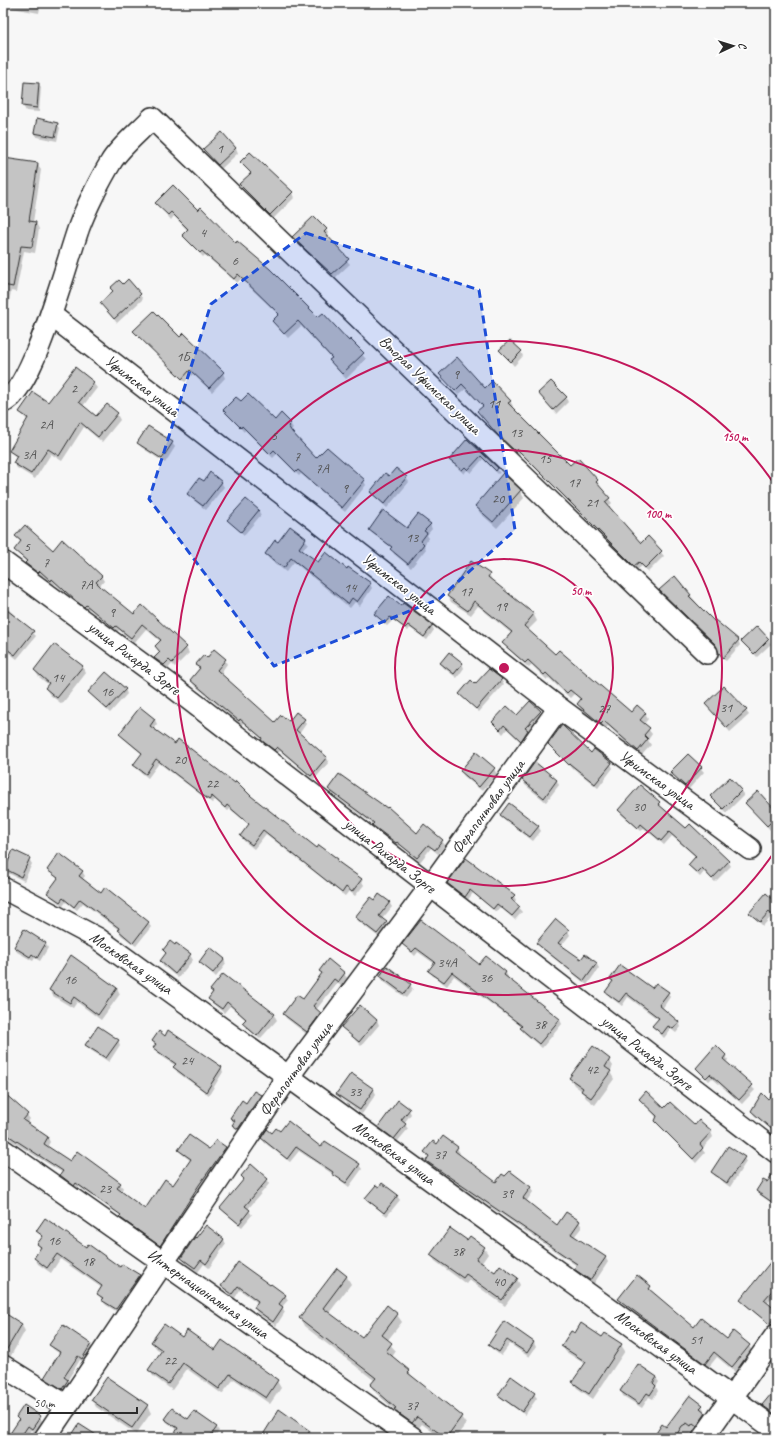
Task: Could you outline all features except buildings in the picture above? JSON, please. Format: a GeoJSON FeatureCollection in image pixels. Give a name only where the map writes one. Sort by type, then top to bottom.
{"type":"FeatureCollection","features":[{"type":"Feature","properties":{"kind":"street","name":"Вторая Уфимская улица"},"geometry":{"type":"LineString","coordinates":[[51,315],[79,226],[112,161],[152,118],[707,653]]}},
{"type":"Feature","properties":{"kind":"street"},"geometry":{"type":"LineString","coordinates":[[3,402],[10,400],[22,383],[51,315]]}},
{"type":"Feature","properties":{"kind":"street","name":"Уфимская улица"},"geometry":{"type":"LineString","coordinates":[[51,315],[559,708],[750,849]]}},
{"type":"Feature","properties":{"kind":"street","name":"улица Рихарда Зорге"},"geometry":{"type":"LineString","coordinates":[[3,562],[173,687],[430,887],[776,1152]]}},
{"type":"Feature","properties":{"kind":"street","name":"Ферапонтовая улица"},"geometry":{"type":"LineString","coordinates":[[45,1438],[288,1076],[430,887],[559,708]]}},
{"type":"Feature","properties":{"kind":"street","name":"Московская улица"},"geometry":{"type":"LineString","coordinates":[[3,888],[97,938],[776,1430]]}},
{"type":"Feature","properties":{"kind":"street","name":"Интернациональная улица"},"geometry":{"type":"LineString","coordinates":[[3,1150],[413,1438]]}},
{"type":"Feature","properties":{"kind":"street"},"geometry":{"type":"LineString","coordinates":[[703,1438],[776,1335]]}},
{"type":"Feature","properties":{"kind":"street"},"geometry":{"type":"LineString","coordinates":[[3,1366],[67,1406]]}},
{"type":"Feature","properties":{"kind":"highlighted area"},"geometry":{"type":"Polygon","coordinates":[[[306,233],[479,290],[515,530],[439,599],[274,666],[149,499],[211,304],[306,233]]]}}]}
